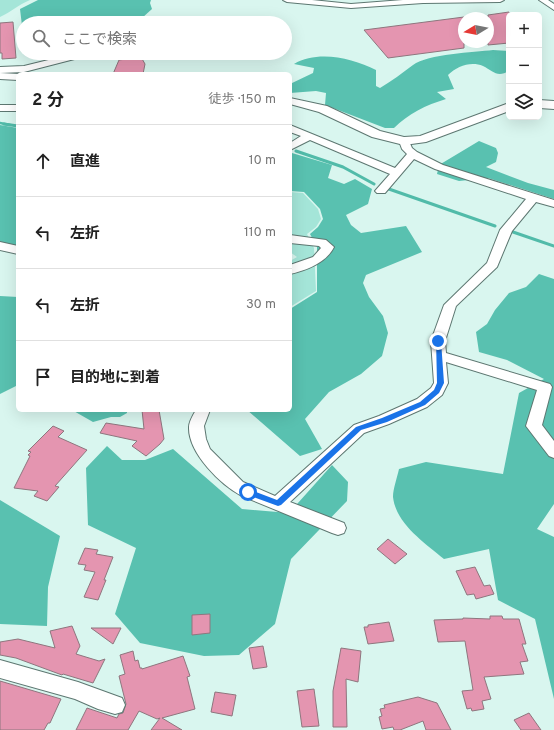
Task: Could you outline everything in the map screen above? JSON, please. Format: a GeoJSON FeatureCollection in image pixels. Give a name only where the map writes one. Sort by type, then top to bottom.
{"type":"FeatureCollection","features":[{"type":"Feature","properties":{"kind":"street"},"geometry":{"type":"LineString","coordinates":[[287,0],[351,6],[423,1],[500,0]]}},
{"type":"Feature","properties":{"kind":"street"},"geometry":{"type":"LineString","coordinates":[[543,0],[554,8]]}},
{"type":"Feature","properties":{"kind":"street"},"geometry":{"type":"LineString","coordinates":[[0,70],[29,68],[56,60]]}},
{"type":"Feature","properties":{"kind":"street"},"geometry":{"type":"LineString","coordinates":[[0,76],[16,77]]}},
{"type":"Feature","properties":{"kind":"street"},"geometry":{"type":"LineString","coordinates":[[292,101],[329,112],[380,136],[404,141],[422,139],[506,108]]}},
{"type":"Feature","properties":{"kind":"street"},"geometry":{"type":"LineString","coordinates":[[542,104],[554,105]]}},
{"type":"Feature","properties":{"kind":"street"},"geometry":{"type":"LineString","coordinates":[[0,108],[16,108]]}},
{"type":"Feature","properties":{"kind":"street"},"geometry":{"type":"LineString","coordinates":[[292,129],[397,173]]}},
{"type":"Feature","properties":{"kind":"street"},"geometry":{"type":"LineString","coordinates":[[292,146],[309,136]]}},
{"type":"Feature","properties":{"kind":"street"},"geometry":{"type":"LineString","coordinates":[[404,141],[407,149],[412,154],[439,167],[554,204]]}},
{"type":"Feature","properties":{"kind":"street"},"geometry":{"type":"LineString","coordinates":[[381,191],[412,154]]}},
{"type":"Feature","properties":{"kind":"street"},"geometry":{"type":"LineString","coordinates":[[278,503],[359,428],[384,420],[422,403],[437,391],[440,383],[438,341],[450,305],[493,264],[506,230],[534,197]]}},
{"type":"Feature","properties":{"kind":"street"},"geometry":{"type":"LineString","coordinates":[[292,239],[322,243],[328,247],[326,252],[319,258],[292,269]]}},
{"type":"Feature","properties":{"kind":"street"},"geometry":{"type":"LineString","coordinates":[[0,246],[16,250]]}},
{"type":"Feature","properties":{"kind":"street"},"geometry":{"type":"LineString","coordinates":[[438,355],[545,387],[534,426],[554,452]]}},
{"type":"Feature","properties":{"kind":"street"},"geometry":{"type":"LineString","coordinates":[[202,412],[196,426],[198,439],[203,452],[237,486],[248,492],[338,528]]}},
{"type":"Feature","properties":{"kind":"street"},"geometry":{"type":"LineString","coordinates":[[0,669],[78,690],[98,700],[115,705]]}},
{"type":"Feature","properties":{"kind":"green space"},"geometry":{"type":"Polygon","coordinates":[[[0,0],[30,0],[0,17],[0,0]]]}},
{"type":"Feature","properties":{"kind":"green space"},"geometry":{"type":"Polygon","coordinates":[[[38,0],[151,0],[150,3],[152,9],[144,16],[21,16],[20,9],[38,0]]]}},
{"type":"Feature","properties":{"kind":"green space"},"geometry":{"type":"Polygon","coordinates":[[[493,50],[506,51],[506,72],[498,74],[483,66],[474,64],[464,65],[448,75],[454,89],[437,92],[446,99],[418,110],[405,118],[394,128],[385,128],[325,105],[326,93],[316,91],[292,93],[292,83],[313,73],[314,68],[294,64],[314,57],[335,57],[346,59],[376,70],[376,86],[380,88],[420,61],[440,56],[493,50]]]}},
{"type":"Feature","properties":{"kind":"green space"},"geometry":{"type":"Polygon","coordinates":[[[0,125],[16,128],[16,248],[0,245],[0,125]]]}},
{"type":"Feature","properties":{"kind":"green space"},"geometry":{"type":"Polygon","coordinates":[[[479,141],[496,148],[498,153],[496,162],[486,167],[528,183],[554,190],[554,199],[488,178],[459,181],[437,174],[439,165],[479,141]]]}},
{"type":"Feature","properties":{"kind":"green space"},"geometry":{"type":"Polygon","coordinates":[[[292,153],[332,165],[328,178],[344,184],[355,179],[372,189],[368,204],[346,215],[351,225],[361,233],[406,226],[422,252],[366,275],[363,283],[369,297],[383,316],[388,333],[382,356],[361,374],[329,392],[305,419],[322,449],[300,456],[249,412],[292,412],[292,308],[317,292],[317,247],[310,234],[318,227],[323,219],[320,209],[304,192],[292,191],[292,153]]]}},
{"type":"Feature","properties":{"kind":"green space"},"geometry":{"type":"Polygon","coordinates":[[[292,192],[303,193],[318,209],[321,219],[316,227],[307,234],[314,248],[316,291],[292,306],[292,260],[297,257],[292,253],[292,192]]]}},
{"type":"Feature","properties":{"kind":"green space"},"geometry":{"type":"Polygon","coordinates":[[[539,274],[554,279],[554,504],[537,529],[554,537],[554,699],[535,619],[498,600],[489,549],[444,559],[412,532],[405,524],[395,507],[393,497],[399,469],[426,462],[503,474],[519,393],[544,379],[507,360],[479,352],[476,332],[487,324],[495,310],[509,293],[526,287],[539,274]]]}},
{"type":"Feature","properties":{"kind":"green space"},"geometry":{"type":"Polygon","coordinates":[[[0,296],[16,297],[16,386],[0,394],[0,296]]]}},
{"type":"Feature","properties":{"kind":"green space"},"geometry":{"type":"Polygon","coordinates":[[[76,412],[127,412],[120,417],[111,417],[93,422],[76,412]]]}},
{"type":"Feature","properties":{"kind":"green space"},"geometry":{"type":"Polygon","coordinates":[[[107,446],[122,460],[145,460],[173,449],[242,509],[289,513],[332,465],[348,482],[347,501],[291,559],[275,624],[239,655],[204,656],[140,643],[115,614],[136,548],[88,525],[86,468],[107,446]]]}},
{"type":"Feature","properties":{"kind":"green space"},"geometry":{"type":"Polygon","coordinates":[[[0,500],[60,536],[48,587],[47,626],[0,624],[0,500]]]}},
{"type":"Feature","properties":{"kind":"building"},"geometry":{"type":"Polygon","coordinates":[[[506,12],[506,43],[494,44],[494,14],[506,12]]]}},
{"type":"Feature","properties":{"kind":"building"},"geometry":{"type":"Polygon","coordinates":[[[458,18],[458,48],[464,48],[388,58],[364,30],[458,18]]]}},
{"type":"Feature","properties":{"kind":"building"},"geometry":{"type":"Polygon","coordinates":[[[13,22],[16,58],[2,59],[2,53],[0,53],[0,23],[13,22]]]}},
{"type":"Feature","properties":{"kind":"building"},"geometry":{"type":"Polygon","coordinates":[[[119,60],[143,60],[145,64],[143,72],[114,72],[119,60]]]}},
{"type":"Feature","properties":{"kind":"building"},"geometry":{"type":"Polygon","coordinates":[[[142,412],[159,412],[164,439],[146,456],[132,446],[137,441],[100,433],[106,423],[144,429],[142,412]]]}},
{"type":"Feature","properties":{"kind":"building"},"geometry":{"type":"Polygon","coordinates":[[[53,426],[64,431],[58,437],[87,450],[55,486],[59,487],[47,501],[34,496],[38,491],[14,488],[30,456],[28,455],[31,452],[28,451],[53,426]]]}},
{"type":"Feature","properties":{"kind":"building"},"geometry":{"type":"Polygon","coordinates":[[[388,539],[407,554],[395,564],[377,549],[388,539]]]}},
{"type":"Feature","properties":{"kind":"building"},"geometry":{"type":"Polygon","coordinates":[[[85,548],[98,550],[96,554],[113,557],[98,600],[84,597],[95,572],[84,570],[86,565],[78,564],[85,548]]]}},
{"type":"Feature","properties":{"kind":"building"},"geometry":{"type":"Polygon","coordinates":[[[475,567],[484,586],[490,585],[494,594],[476,599],[474,594],[467,595],[456,571],[475,567]]]}},
{"type":"Feature","properties":{"kind":"building"},"geometry":{"type":"Polygon","coordinates":[[[210,614],[210,633],[192,635],[192,615],[210,614]]]}},
{"type":"Feature","properties":{"kind":"building"},"geometry":{"type":"Polygon","coordinates":[[[490,616],[502,616],[503,619],[519,619],[526,644],[522,644],[528,661],[520,662],[524,674],[484,677],[491,699],[482,701],[484,709],[472,711],[471,708],[467,709],[462,691],[473,690],[465,641],[438,642],[434,620],[463,618],[490,619],[490,616]]]}},
{"type":"Feature","properties":{"kind":"building"},"geometry":{"type":"Polygon","coordinates":[[[389,622],[394,641],[368,644],[364,627],[389,622]]]}},
{"type":"Feature","properties":{"kind":"building"},"geometry":{"type":"Polygon","coordinates":[[[72,626],[80,646],[76,654],[99,661],[105,659],[93,683],[63,674],[62,675],[16,658],[0,655],[0,642],[18,639],[55,648],[50,631],[72,626]]]}},
{"type":"Feature","properties":{"kind":"building"},"geometry":{"type":"Polygon","coordinates":[[[91,628],[121,628],[113,644],[91,628]]]}},
{"type":"Feature","properties":{"kind":"building"},"geometry":{"type":"Polygon","coordinates":[[[263,646],[267,667],[253,669],[249,648],[263,646]]]}},
{"type":"Feature","properties":{"kind":"building"},"geometry":{"type":"Polygon","coordinates":[[[341,648],[361,651],[358,682],[346,679],[347,727],[333,727],[333,691],[341,648]]]}},
{"type":"Feature","properties":{"kind":"building"},"geometry":{"type":"Polygon","coordinates":[[[133,651],[135,661],[138,660],[140,668],[142,669],[183,656],[190,676],[187,677],[195,709],[162,718],[182,730],[151,730],[160,718],[157,719],[139,711],[128,730],[76,730],[87,708],[117,718],[119,714],[123,713],[126,704],[119,676],[125,674],[120,655],[133,651]]]}},
{"type":"Feature","properties":{"kind":"building"},"geometry":{"type":"Polygon","coordinates":[[[0,681],[61,699],[50,723],[48,723],[44,730],[0,730],[0,681]]]}},
{"type":"Feature","properties":{"kind":"building"},"geometry":{"type":"Polygon","coordinates":[[[314,689],[319,726],[302,727],[297,691],[314,689]]]}},
{"type":"Feature","properties":{"kind":"building"},"geometry":{"type":"Polygon","coordinates":[[[215,692],[236,695],[232,716],[211,712],[215,692]]]}},
{"type":"Feature","properties":{"kind":"building"},"geometry":{"type":"Polygon","coordinates":[[[418,697],[437,703],[451,730],[426,730],[423,721],[400,730],[394,730],[393,727],[382,729],[379,717],[382,716],[380,709],[385,708],[384,705],[418,697]]]}},
{"type":"Feature","properties":{"kind":"building"},"geometry":{"type":"Polygon","coordinates":[[[529,713],[541,730],[521,730],[514,720],[529,713]]]}},
{"type":"Feature","properties":{"kind":"waterway"},"geometry":{"type":"LineString","coordinates":[[0,123],[8,124]]}},
{"type":"Feature","properties":{"kind":"waterway"},"geometry":{"type":"LineString","coordinates":[[8,124],[16,126]]}},
{"type":"Feature","properties":{"kind":"waterway"},"geometry":{"type":"LineString","coordinates":[[296,151],[343,167],[374,184]]}},
{"type":"Feature","properties":{"kind":"waterway"},"geometry":{"type":"LineString","coordinates":[[386,188],[495,226]]}},
{"type":"Feature","properties":{"kind":"waterway"},"geometry":{"type":"LineString","coordinates":[[513,232],[554,246]]}},
{"type":"Feature","properties":{"kind":"route"},"geometry":{"type":"LineString","coordinates":[[248,492],[278,503],[359,428],[384,420],[422,403],[437,391],[440,383],[438,341]]}}]}
